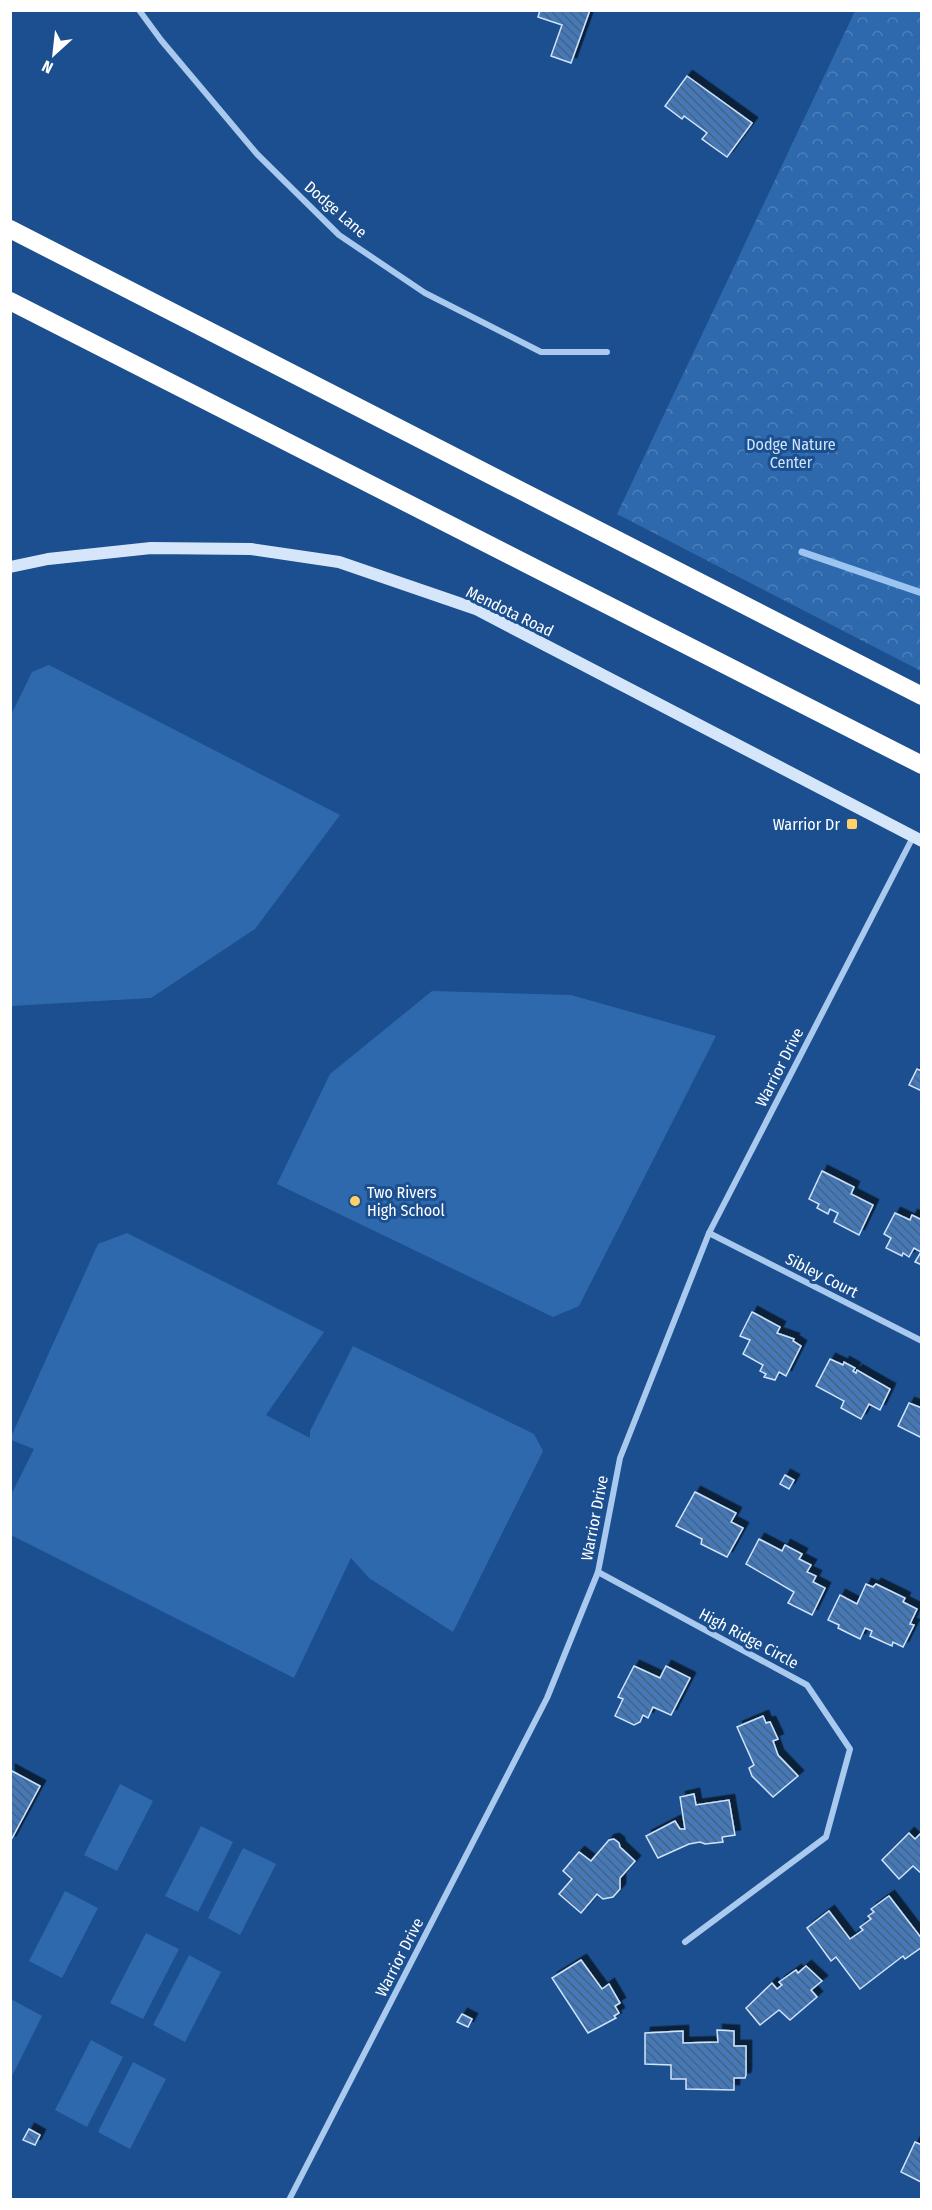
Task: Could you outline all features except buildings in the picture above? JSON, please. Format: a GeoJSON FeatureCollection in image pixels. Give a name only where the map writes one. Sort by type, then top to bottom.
{"type":"FeatureCollection","features":[{"type":"Feature","properties":{"kind":"highway"},"geometry":{"type":"LineString","coordinates":[[10,229],[921,696]]}},
{"type":"Feature","properties":{"kind":"highway"},"geometry":{"type":"LineString","coordinates":[[10,301],[921,765]]}},
{"type":"Feature","properties":{"kind":"street","name":"Dodge Lane"},"geometry":{"type":"LineString","coordinates":[[139,10],[161,40],[257,154],[339,235],[425,293],[541,352],[607,352]]}},
{"type":"Feature","properties":{"kind":"street","name":"Mendota Road"},"geometry":{"type":"LineString","coordinates":[[10,567],[48,559],[151,548],[251,549],[339,562],[476,609],[917,839]]}},
{"type":"Feature","properties":{"kind":"street","name":"Warrior Drive"},"geometry":{"type":"LineString","coordinates":[[289,2199],[547,1698],[597,1572],[620,1458],[709,1233],[917,839]]}},
{"type":"Feature","properties":{"kind":"street","name":"Sibley Court"},"geometry":{"type":"LineString","coordinates":[[709,1233],[921,1341]]}},
{"type":"Feature","properties":{"kind":"street","name":"High Ridge Circle"},"geometry":{"type":"LineString","coordinates":[[597,1572],[807,1684],[850,1749],[826,1837],[685,1942]]}},
{"type":"Feature","properties":{"kind":"green space","name":"Dodge Nature Center"},"geometry":{"type":"Polygon","coordinates":[[[855,11],[921,11],[921,671],[617,514],[855,11]]]}},
{"type":"Feature","properties":{"kind":"green space"},"geometry":{"type":"Polygon","coordinates":[[[49,665],[340,815],[255,929],[151,998],[11,1006],[11,715],[32,672],[49,665]]]}},
{"type":"Feature","properties":{"kind":"green space"},"geometry":{"type":"Polygon","coordinates":[[[432,991],[571,995],[716,1036],[579,1306],[553,1317],[277,1184],[330,1074],[432,991]]]}},
{"type":"Feature","properties":{"kind":"green space"},"geometry":{"type":"Polygon","coordinates":[[[127,1233],[324,1332],[266,1415],[310,1438],[310,1431],[353,1346],[534,1434],[543,1451],[453,1632],[369,1578],[351,1558],[294,1678],[11,1535],[11,1495],[34,1449],[11,1440],[11,1437],[98,1244],[127,1233]]]}},
{"type":"Feature","properties":{"kind":"green space"},"geometry":{"type":"Polygon","coordinates":[[[120,1784],[153,1801],[117,1871],[84,1855],[120,1784]]]}},
{"type":"Feature","properties":{"kind":"green space"},"geometry":{"type":"Polygon","coordinates":[[[201,1826],[233,1842],[198,1912],[165,1896],[201,1826]]]}},
{"type":"Feature","properties":{"kind":"green space"},"geometry":{"type":"Polygon","coordinates":[[[243,1848],[276,1864],[240,1935],[208,1918],[243,1848]]]}},
{"type":"Feature","properties":{"kind":"green space"},"geometry":{"type":"Polygon","coordinates":[[[65,1891],[98,1908],[62,1978],[29,1961],[65,1891]]]}},
{"type":"Feature","properties":{"kind":"green space"},"geometry":{"type":"Polygon","coordinates":[[[146,1933],[179,1949],[143,2019],[110,2003],[146,1933]]]}},
{"type":"Feature","properties":{"kind":"green space"},"geometry":{"type":"Polygon","coordinates":[[[189,1955],[221,1972],[185,2042],[153,2025],[189,1955]]]}},
{"type":"Feature","properties":{"kind":"green space"},"geometry":{"type":"Polygon","coordinates":[[[11,1999],[42,2016],[11,2078],[11,1999]]]}},
{"type":"Feature","properties":{"kind":"green space"},"geometry":{"type":"Polygon","coordinates":[[[91,2040],[123,2057],[87,2127],[55,2110],[91,2040]]]}},
{"type":"Feature","properties":{"kind":"green space"},"geometry":{"type":"Polygon","coordinates":[[[133,2062],[166,2079],[130,2149],[98,2132],[133,2062]]]}},
{"type":"Feature","properties":{"kind":"waterway"},"geometry":{"type":"LineString","coordinates":[[802,552],[922,593]]}},
{"type":"Feature","properties":{"kind":"place","name":"Warrior Dr"},"geometry":{"type":"Point","coordinates":[852,824]}},
{"type":"Feature","properties":{"kind":"place","name":"Two Rivers High School"},"geometry":{"type":"Point","coordinates":[355,1201]}}]}
